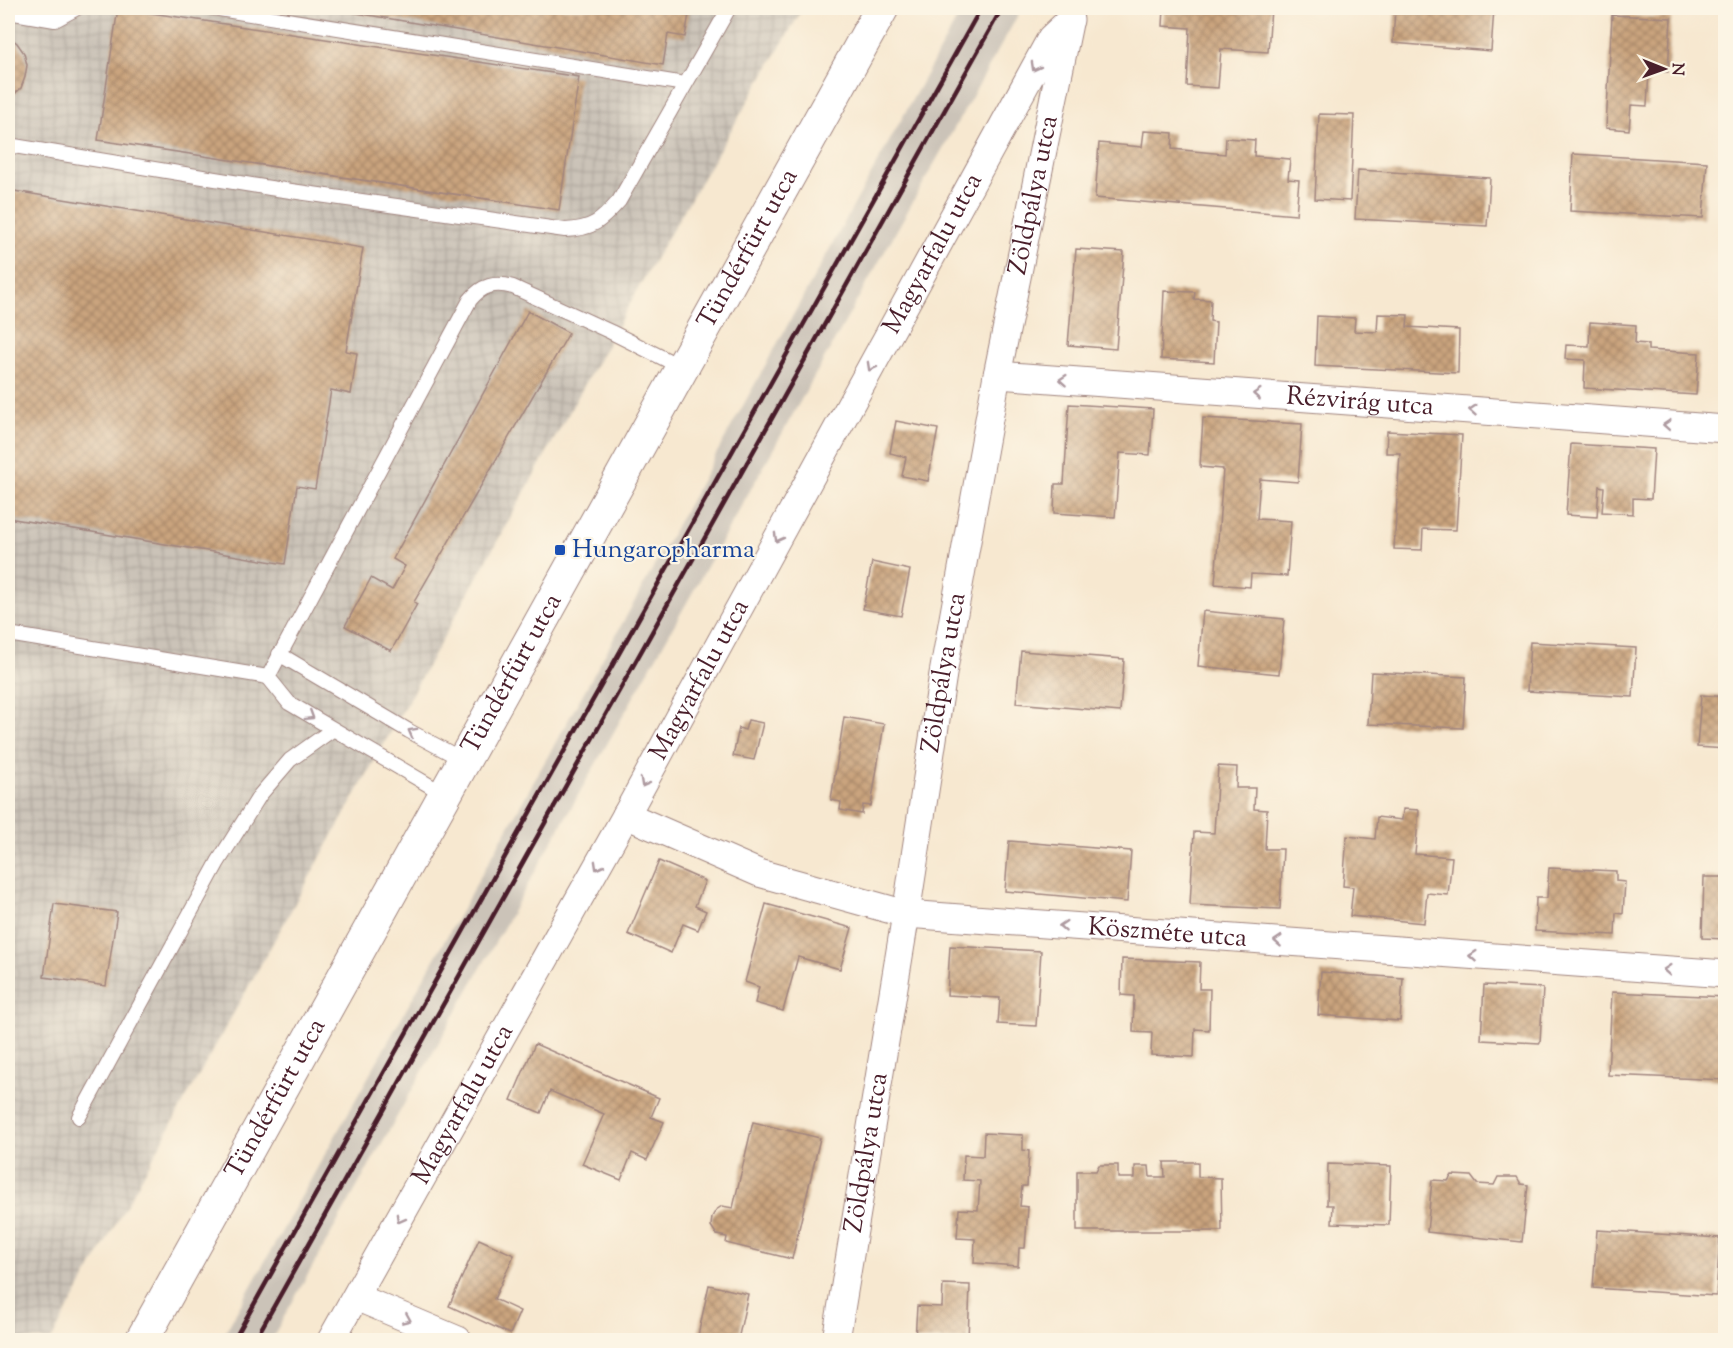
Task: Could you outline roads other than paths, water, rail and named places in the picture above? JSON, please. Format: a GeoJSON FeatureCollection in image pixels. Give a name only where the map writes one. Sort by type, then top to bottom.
{"type":"FeatureCollection","features":[{"type":"Feature","properties":{"kind":"street","name":"Tündérfürt utca"},"geometry":{"type":"LineString","coordinates":[[142,1341],[882,8]]}},
{"type":"Feature","properties":{"kind":"street","name":"Zöldpálya utca"},"geometry":{"type":"LineString","coordinates":[[836,1341],[943,674],[997,375],[1072,14]]}},
{"type":"Feature","properties":{"kind":"street","name":"Magyarfalu utca"},"geometry":{"type":"LineString","coordinates":[[331,1341],[626,814],[1051,38],[1072,14]]}},
{"type":"Feature","properties":{"kind":"street","name":"Rézvirág utca"},"geometry":{"type":"LineString","coordinates":[[997,375],[1725,429]]}},
{"type":"Feature","properties":{"kind":"street","name":"Köszméte utca"},"geometry":{"type":"LineString","coordinates":[[626,814],[759,873],[906,914],[1725,974]]}},
{"type":"Feature","properties":{"kind":"street"},"geometry":{"type":"LineString","coordinates":[[356,1296],[458,1341]]}},
{"type":"Feature","properties":{"kind":"lane"},"geometry":{"type":"LineString","coordinates":[[8,12],[55,20],[78,8]]}},
{"type":"Feature","properties":{"kind":"lane"},"geometry":{"type":"LineString","coordinates":[[213,8],[685,84]]}},
{"type":"Feature","properties":{"kind":"lane"},"geometry":{"type":"LineString","coordinates":[[8,146],[281,190],[565,231],[581,230],[602,220],[619,201],[729,8]]}},
{"type":"Feature","properties":{"kind":"lane"},"geometry":{"type":"LineString","coordinates":[[268,676],[476,292],[485,286],[501,284],[513,287],[684,368]]}},
{"type":"Feature","properties":{"kind":"lane"},"geometry":{"type":"LineString","coordinates":[[8,634],[268,676],[289,703],[444,794]]}},
{"type":"Feature","properties":{"kind":"lane"},"geometry":{"type":"LineString","coordinates":[[279,654],[409,731],[463,760]]}},
{"type":"Feature","properties":{"kind":"lane"},"geometry":{"type":"LineString","coordinates":[[79,1117],[218,862],[260,795],[290,760],[332,730]]}},
{"type":"Feature","properties":{"kind":"railway"},"geometry":{"type":"LineString","coordinates":[[234,1340],[981,8]]}},
{"type":"Feature","properties":{"kind":"railway"},"geometry":{"type":"LineString","coordinates":[[255,1340],[1002,8]]}},
{"type":"Feature","properties":{"kind":"place","name":"Hungaropharma"},"geometry":{"type":"Point","coordinates":[560,550]}}]}
